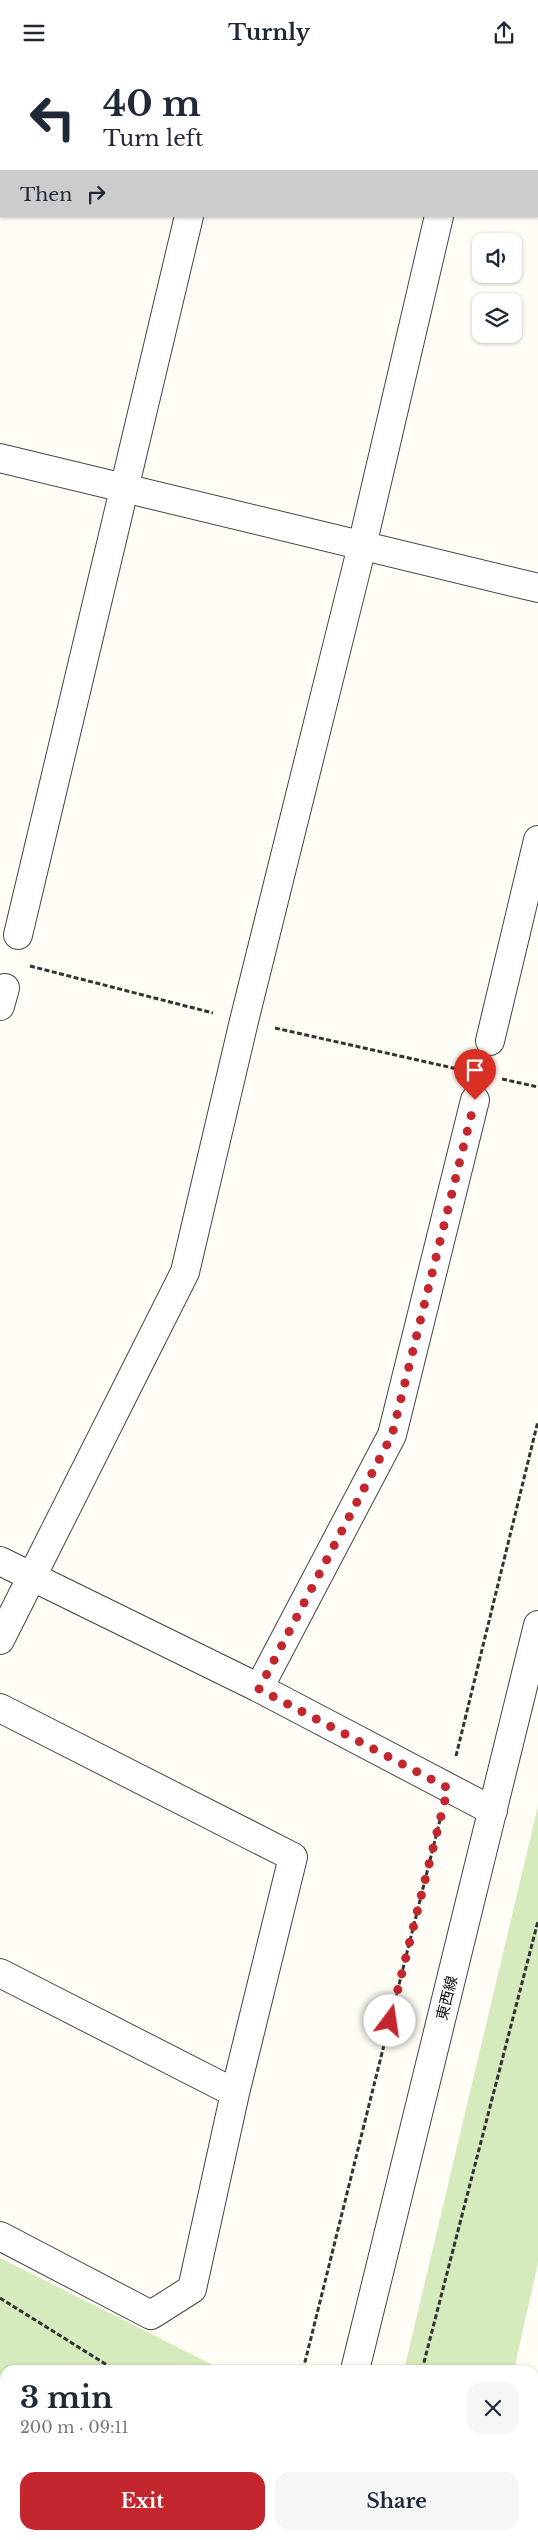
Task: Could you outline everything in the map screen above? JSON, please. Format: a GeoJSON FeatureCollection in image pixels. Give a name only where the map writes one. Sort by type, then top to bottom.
{"type":"FeatureCollection","features":[{"type":"Feature","properties":{"kind":"street"},"geometry":{"type":"LineString","coordinates":[[18,935],[123,487],[189,217]]}},
{"type":"Feature","properties":{"kind":"street"},"geometry":{"type":"LineString","coordinates":[[0,1640],[185,1272],[244,1021],[362,546],[439,217]]}},
{"type":"Feature","properties":{"kind":"street"},"geometry":{"type":"LineString","coordinates":[[0,458],[538,588]]}},
{"type":"Feature","properties":{"kind":"street"},"geometry":{"type":"LineString","coordinates":[[490,1041],[538,840]]}},
{"type":"Feature","properties":{"kind":"street"},"geometry":{"type":"LineString","coordinates":[[259,1689],[392,1435],[475,1100]]}},
{"type":"Feature","properties":{"kind":"street"},"geometry":{"type":"LineString","coordinates":[[0,1561],[259,1689],[493,1811]]}},
{"type":"Feature","properties":{"kind":"street","name":"東西線"},"geometry":{"type":"LineString","coordinates":[[356,2365],[538,1625]]}},
{"type":"Feature","properties":{"kind":"street"},"geometry":{"type":"LineString","coordinates":[[0,1708],[293,1857],[235,2093],[192,2289],[151,2315],[0,2236]]}},
{"type":"Feature","properties":{"kind":"street"},"geometry":{"type":"LineString","coordinates":[[0,1973],[235,2093]]}},
{"type":"Feature","properties":{"kind":"path"},"geometry":{"type":"LineString","coordinates":[[304,2365],[538,1421]]}},
{"type":"Feature","properties":{"kind":"path"},"geometry":{"type":"LineString","coordinates":[[423,2365],[538,1921]]}},
{"type":"Feature","properties":{"kind":"path"},"geometry":{"type":"LineString","coordinates":[[0,2298],[107,2365]]}},
{"type":"Feature","properties":{"kind":"green space"},"geometry":{"type":"Polygon","coordinates":[[[538,1806],[538,2263],[515,2365],[405,2365],[538,1806]]]}},
{"type":"Feature","properties":{"kind":"green space"},"geometry":{"type":"Polygon","coordinates":[[[0,2258],[213,2365],[0,2365],[0,2258]]]}},
{"type":"Feature","properties":{"kind":"route"},"geometry":{"type":"LineString","coordinates":[[390,2021],[448,1788],[259,1689],[392,1435],[475,1100]]}}]}
